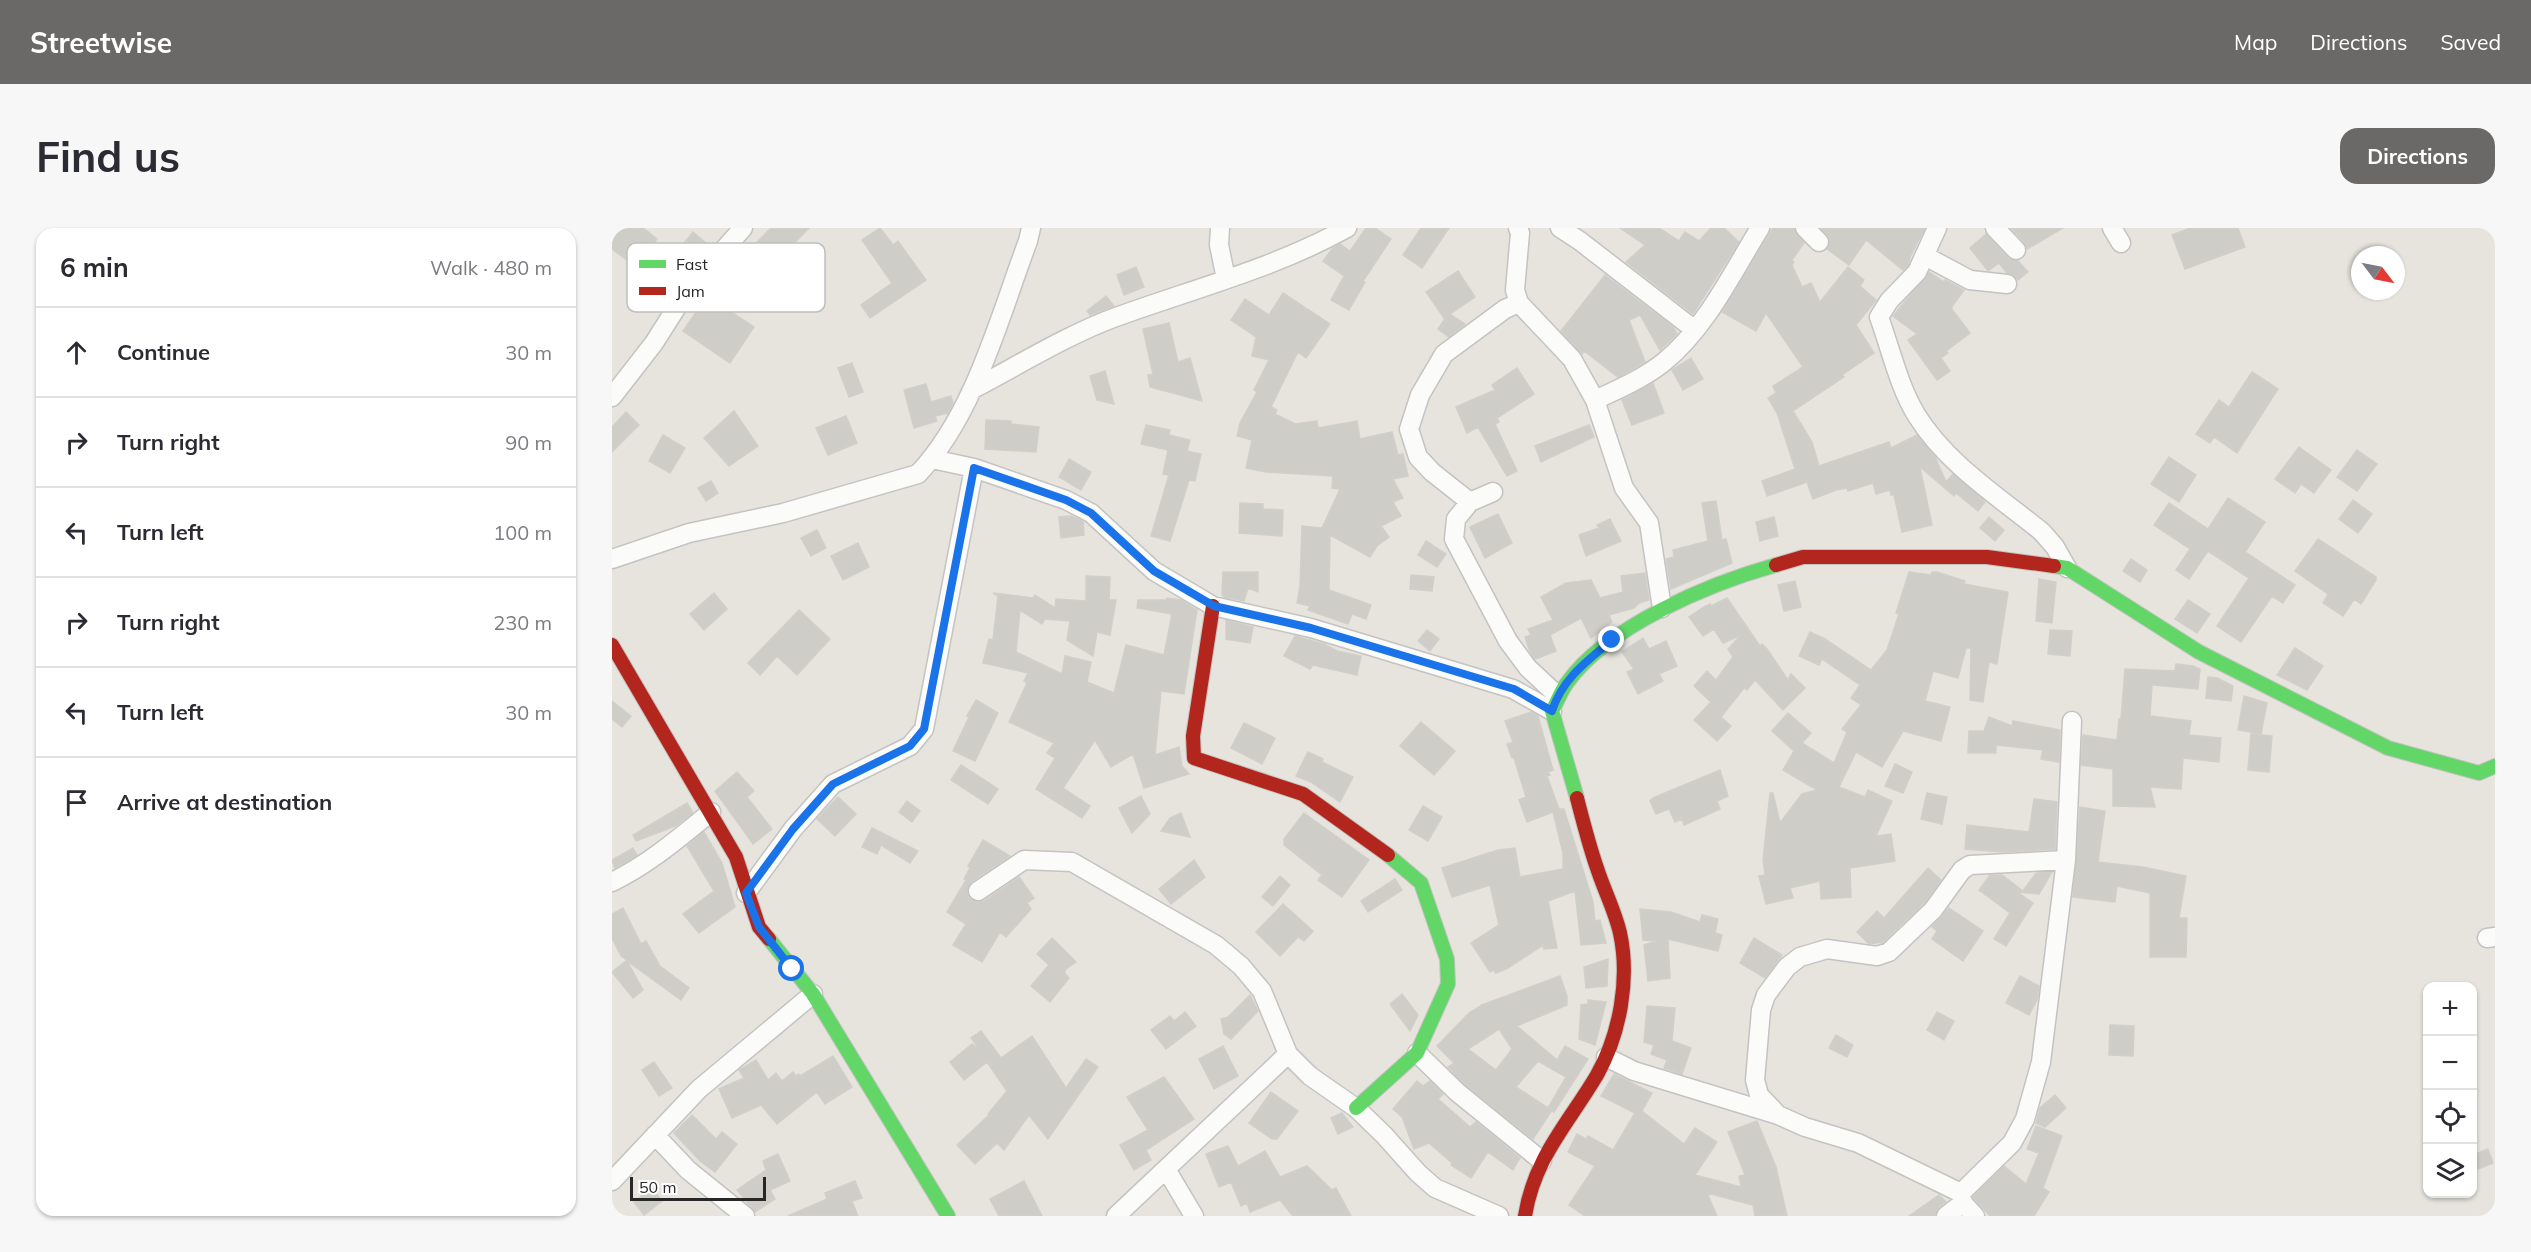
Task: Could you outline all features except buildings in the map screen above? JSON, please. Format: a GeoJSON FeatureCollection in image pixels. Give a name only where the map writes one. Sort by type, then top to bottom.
{"type":"FeatureCollection","features":[{"type":"Feature","properties":{"kind":"street"},"geometry":{"type":"LineString","coordinates":[[730,243],[743,228]]}},
{"type":"Feature","properties":{"kind":"street"},"geometry":{"type":"LineString","coordinates":[[612,559],[689,533],[783,513],[918,474],[932,459],[973,389],[1031,228]]}},
{"type":"Feature","properties":{"kind":"street"},"geometry":{"type":"LineString","coordinates":[[1220,228],[1219,245],[1226,279]]}},
{"type":"Feature","properties":{"kind":"street"},"geometry":{"type":"LineString","coordinates":[[973,389],[1113,318],[1226,279],[1322,242],[1347,228]]}},
{"type":"Feature","properties":{"kind":"street"},"geometry":{"type":"LineString","coordinates":[[1518,228],[1520,233],[1515,290],[1519,303],[1572,359],[1595,400],[1624,488],[1649,523],[1662,608]]}},
{"type":"Feature","properties":{"kind":"street"},"geometry":{"type":"LineString","coordinates":[[1560,228],[1695,330]]}},
{"type":"Feature","properties":{"kind":"street"},"geometry":{"type":"LineString","coordinates":[[1595,400],[1635,381],[1664,362],[1695,330],[1760,228]]}},
{"type":"Feature","properties":{"kind":"street"},"geometry":{"type":"LineString","coordinates":[[1805,228],[1819,242]]}},
{"type":"Feature","properties":{"kind":"street"},"geometry":{"type":"LineString","coordinates":[[1937,228],[1917,272],[1888,301],[1880,317],[1907,395],[1917,417],[1946,454],[2042,532],[2055,547],[2067,568]]}},
{"type":"Feature","properties":{"kind":"street"},"geometry":{"type":"LineString","coordinates":[[1995,228],[2016,250]]}},
{"type":"Feature","properties":{"kind":"street"},"geometry":{"type":"LineString","coordinates":[[1925,256],[1970,280],[2007,284]]}},
{"type":"Feature","properties":{"kind":"street"},"geometry":{"type":"LineString","coordinates":[[1470,502],[1418,458],[1409,429],[1420,395],[1444,354],[1505,309],[1519,303]]}},
{"type":"Feature","properties":{"kind":"street"},"geometry":{"type":"LineString","coordinates":[[612,397],[654,343],[674,312]]}},
{"type":"Feature","properties":{"kind":"street"},"geometry":{"type":"LineString","coordinates":[[932,459],[974,468],[1066,500],[1091,513],[1154,571],[1214,606],[1311,628],[1555,703]]}},
{"type":"Feature","properties":{"kind":"street"},"geometry":{"type":"LineString","coordinates":[[746,893],[793,829],[833,784],[910,746],[924,729],[974,468]]}},
{"type":"Feature","properties":{"kind":"street"},"geometry":{"type":"LineString","coordinates":[[1493,492],[1470,502],[1456,519],[1454,539],[1508,641],[1555,703],[1598,872],[1620,935],[1623,992],[1615,1034],[1606,1057],[1542,1161],[1526,1198],[1525,1216]]}},
{"type":"Feature","properties":{"kind":"street"},"geometry":{"type":"LineString","coordinates":[[1555,703],[1578,668],[1662,608],[1776,564],[1803,557],[1987,557],[2067,568],[2199,652],[2388,748],[2479,773],[2495,766]]}},
{"type":"Feature","properties":{"kind":"street"},"geometry":{"type":"LineString","coordinates":[[1214,606],[1193,736],[1194,758],[1303,794],[1401,864],[1421,883],[1447,959],[1448,984],[1417,1053],[1356,1108]]}},
{"type":"Feature","properties":{"kind":"street"},"geometry":{"type":"LineString","coordinates":[[612,645],[736,858],[759,927],[813,994],[948,1216]]}},
{"type":"Feature","properties":{"kind":"street"},"geometry":{"type":"LineString","coordinates":[[1946,1216],[1966,1204],[2012,1143],[2025,1119],[2041,1062],[2066,860],[2072,721]]}},
{"type":"Feature","properties":{"kind":"street"},"geometry":{"type":"LineString","coordinates":[[612,882],[632,873],[662,852],[711,812]]}},
{"type":"Feature","properties":{"kind":"street"},"geometry":{"type":"LineString","coordinates":[[978,891],[1024,860],[1072,862],[1216,945],[1241,966],[1262,991],[1288,1054],[1310,1076],[1356,1108],[1435,1188],[1498,1216]]}},
{"type":"Feature","properties":{"kind":"street"},"geometry":{"type":"LineString","coordinates":[[1778,1115],[1759,1095],[1755,1080],[1761,1010],[1766,995],[1787,967],[1800,957],[1827,949],[1877,956],[1889,952],[1933,910],[1962,870],[1970,865],[2066,860]]}},
{"type":"Feature","properties":{"kind":"street"},"geometry":{"type":"LineString","coordinates":[[612,1181],[699,1089],[813,994]]}},
{"type":"Feature","properties":{"kind":"street"},"geometry":{"type":"LineString","coordinates":[[1417,1053],[1457,1092],[1542,1161]]}},
{"type":"Feature","properties":{"kind":"street"},"geometry":{"type":"LineString","coordinates":[[1116,1216],[1288,1054]]}},
{"type":"Feature","properties":{"kind":"street"},"geometry":{"type":"LineString","coordinates":[[1606,1057],[1634,1071],[1778,1115],[1805,1127],[1858,1143],[1966,1204]]}},
{"type":"Feature","properties":{"kind":"street"},"geometry":{"type":"LineString","coordinates":[[655,1135],[688,1170],[745,1216]]}},
{"type":"Feature","properties":{"kind":"street"},"geometry":{"type":"LineString","coordinates":[[1166,1169],[1194,1216]]}},
{"type":"Feature","properties":{"kind":"traffic: fast"},"geometry":{"type":"LineString","coordinates":[[1577,798],[1552,711],[1567,683],[1585,662],[1607,643],[1662,609],[1722,583],[1776,565]]}},
{"type":"Feature","properties":{"kind":"traffic: fast"},"geometry":{"type":"LineString","coordinates":[[2054,566],[2067,568],[2199,652],[2388,748],[2479,773],[2495,766]]}},
{"type":"Feature","properties":{"kind":"traffic: fast"},"geometry":{"type":"LineString","coordinates":[[1356,1108],[1417,1053],[1448,984],[1447,959],[1421,883],[1388,855]]}},
{"type":"Feature","properties":{"kind":"traffic: fast"},"geometry":{"type":"LineString","coordinates":[[769,939],[813,994],[948,1216]]}},
{"type":"Feature","properties":{"kind":"traffic: jam"},"geometry":{"type":"LineString","coordinates":[[1776,565],[1803,557],[1987,557],[2054,566]]}},
{"type":"Feature","properties":{"kind":"traffic: jam"},"geometry":{"type":"LineString","coordinates":[[1213,606],[1193,736],[1194,758],[1303,794],[1388,855]]}},
{"type":"Feature","properties":{"kind":"traffic: jam"},"geometry":{"type":"LineString","coordinates":[[612,645],[736,857],[759,927],[769,939]]}},
{"type":"Feature","properties":{"kind":"traffic: jam"},"geometry":{"type":"LineString","coordinates":[[1525,1216],[1529,1195],[1544,1159],[1605,1059],[1621,1006],[1624,969],[1620,933],[1594,859],[1577,798]]}},
{"type":"Feature","properties":{"kind":"route"},"geometry":{"type":"LineString","coordinates":[[792,969],[759,927],[746,893],[793,829],[833,784],[910,746],[924,729],[974,468],[1066,500],[1091,513],[1154,571],[1214,606],[1311,628],[1514,689],[1552,711],[1557,695],[1578,668],[1612,640]]}}]}
